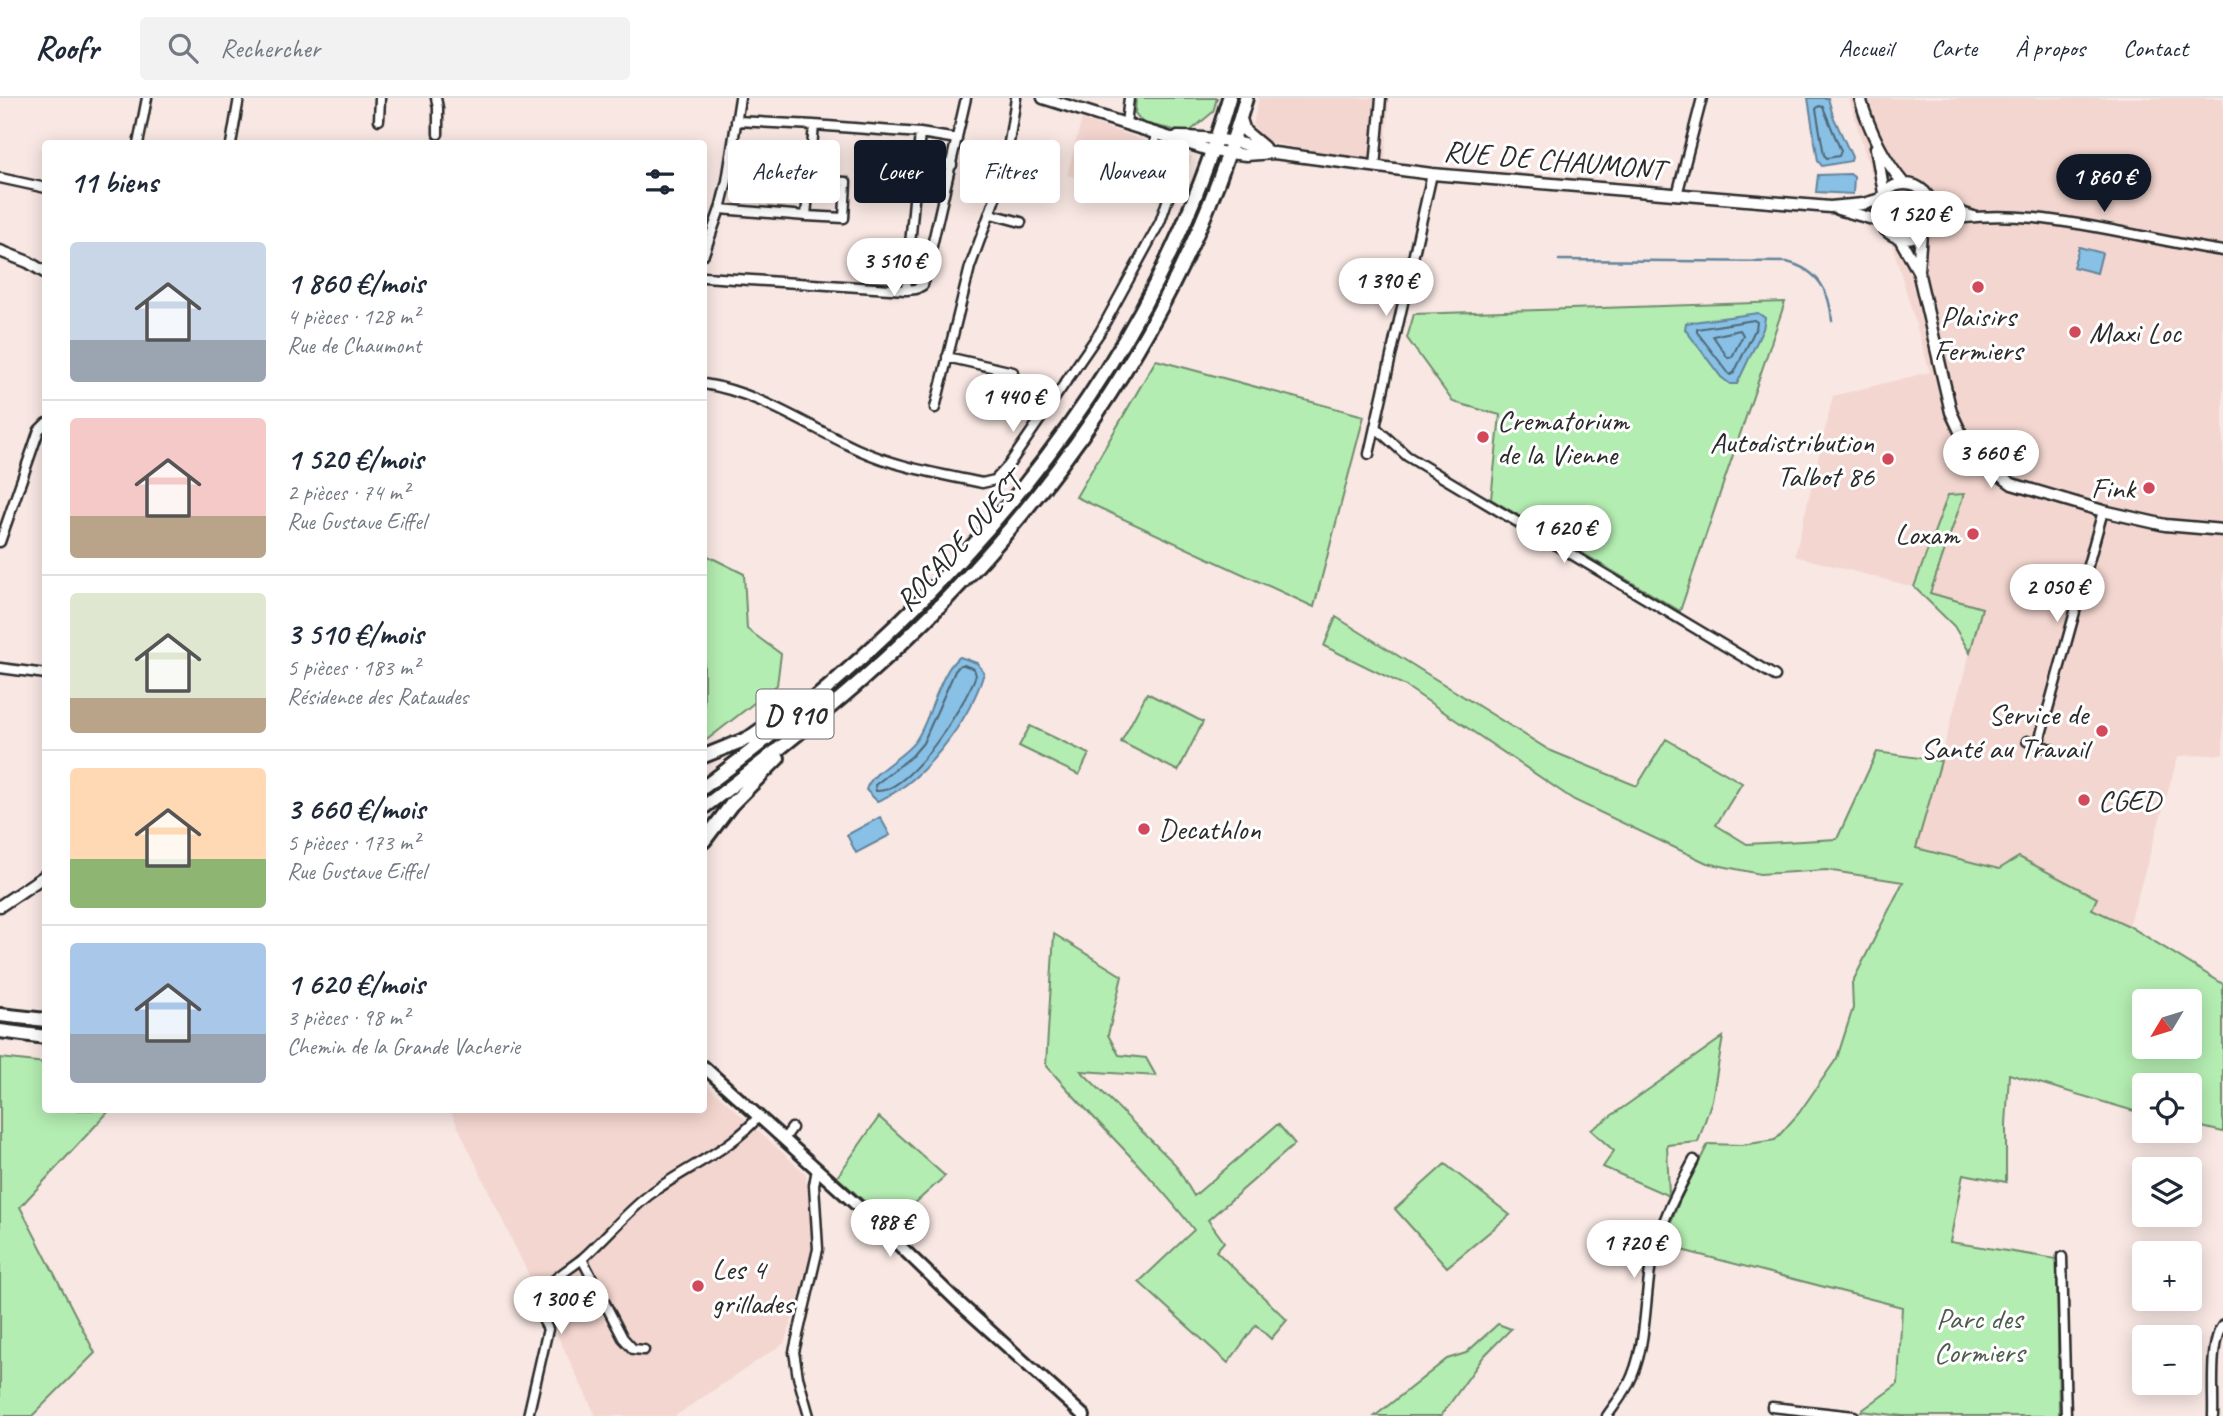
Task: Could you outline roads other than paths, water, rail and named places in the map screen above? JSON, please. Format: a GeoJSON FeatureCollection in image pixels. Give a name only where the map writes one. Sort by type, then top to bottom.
{"type":"FeatureCollection","features":[{"type":"Feature","properties":{"kind":"main road","name":"ROCADE OUEST"},"geometry":{"type":"LineString","coordinates":[[707,785],[756,747],[884,638],[935,588],[1032,477],[1076,417],[1120,347],[1155,283],[1214,145],[1229,98]]}},
{"type":"Feature","properties":{"kind":"main road","name":"ROCADE OUEST"},"geometry":{"type":"LineString","coordinates":[[707,805],[836,702],[908,637],[983,561],[1070,453],[1120,379],[1170,290],[1211,198],[1246,98]]}},
{"type":"Feature","properties":{"kind":"main road"},"geometry":{"type":"LineString","coordinates":[[707,754],[749,738],[884,638]]}},
{"type":"Feature","properties":{"kind":"main road"},"geometry":{"type":"LineString","coordinates":[[707,837],[731,805],[836,702]]}},
{"type":"Feature","properties":{"kind":"main road"},"geometry":{"type":"LineString","coordinates":[[0,1015],[42,1020]]}},
{"type":"Feature","properties":{"kind":"main road"},"geometry":{"type":"LineString","coordinates":[[0,1031],[42,1036]]}},
{"type":"Feature","properties":{"kind":"main road"},"geometry":{"type":"LineString","coordinates":[[707,1063],[718,1078]]}},
{"type":"Feature","properties":{"kind":"main road"},"geometry":{"type":"LineString","coordinates":[[707,1069],[1084,1416]]}},
{"type":"Feature","properties":{"kind":"street"},"geometry":{"type":"LineString","coordinates":[[139,140],[147,98]]}},
{"type":"Feature","properties":{"kind":"street"},"geometry":{"type":"LineString","coordinates":[[232,140],[239,98]]}},
{"type":"Feature","properties":{"kind":"street"},"geometry":{"type":"LineString","coordinates":[[379,120],[380,98]]}},
{"type":"Feature","properties":{"kind":"street"},"geometry":{"type":"LineString","coordinates":[[436,98],[439,108],[438,134]]}},
{"type":"Feature","properties":{"kind":"street"},"geometry":{"type":"LineString","coordinates":[[707,246],[727,181],[740,98]]}},
{"type":"Feature","properties":{"kind":"street"},"geometry":{"type":"LineString","coordinates":[[707,277],[906,290],[923,285],[966,98]]}},
{"type":"Feature","properties":{"kind":"street"},"geometry":{"type":"LineString","coordinates":[[935,408],[975,249],[991,214],[1004,174],[1016,98]]}},
{"type":"Feature","properties":{"kind":"street","name":"RUE DE CHAUMONT"},"geometry":{"type":"LineString","coordinates":[[1043,98],[1167,137],[1432,174],[1830,207],[1863,204],[1883,196]]}},
{"type":"Feature","properties":{"kind":"street"},"geometry":{"type":"LineString","coordinates":[[1126,124],[1129,98]]}},
{"type":"Feature","properties":{"kind":"street"},"geometry":{"type":"LineString","coordinates":[[1375,167],[1381,98]]}},
{"type":"Feature","properties":{"kind":"street"},"geometry":{"type":"LineString","coordinates":[[1677,195],[1702,98]]}},
{"type":"Feature","properties":{"kind":"street"},"geometry":{"type":"LineString","coordinates":[[1860,98],[1873,134],[1883,175],[1883,196]]}},
{"type":"Feature","properties":{"kind":"street"},"geometry":{"type":"LineString","coordinates":[[1240,116],[1245,131],[1258,144],[1274,153]]}},
{"type":"Feature","properties":{"kind":"street"},"geometry":{"type":"LineString","coordinates":[[736,121],[814,125],[957,139]]}},
{"type":"Feature","properties":{"kind":"street"},"geometry":{"type":"LineString","coordinates":[[813,140],[814,125]]}},
{"type":"Feature","properties":{"kind":"street"},"geometry":{"type":"LineString","coordinates":[[919,140],[920,134]]}},
{"type":"Feature","properties":{"kind":"street"},"geometry":{"type":"LineString","coordinates":[[707,385],[737,391],[859,451],[898,465],[982,483],[995,480],[1008,466],[1100,332],[1160,222],[1172,187],[1172,178],[1154,134]]}},
{"type":"Feature","properties":{"kind":"street"},"geometry":{"type":"LineString","coordinates":[[1873,134],[1893,171],[1904,184]]}},
{"type":"Feature","properties":{"kind":"street"},"geometry":{"type":"LineString","coordinates":[[946,164],[952,165]]}},
{"type":"Feature","properties":{"kind":"street"},"geometry":{"type":"LineString","coordinates":[[1369,454],[1432,174]]}},
{"type":"Feature","properties":{"kind":"street"},"geometry":{"type":"LineString","coordinates":[[0,178],[42,187]]}},
{"type":"Feature","properties":{"kind":"street"},"geometry":{"type":"LineString","coordinates":[[720,209],[844,218],[846,182],[840,182]]}},
{"type":"Feature","properties":{"kind":"street"},"geometry":{"type":"LineString","coordinates":[[1918,271],[1925,229],[1932,209],[1923,190],[1916,186],[1896,185],[1883,196],[1878,206],[1884,229],[1899,237],[1914,237],[1925,229],[1947,220],[1981,217],[2081,224],[2223,251]]}},
{"type":"Feature","properties":{"kind":"street"},"geometry":{"type":"LineString","coordinates":[[1930,202],[1981,217]]}},
{"type":"Feature","properties":{"kind":"street"},"geometry":{"type":"LineString","coordinates":[[806,216],[807,203]]}},
{"type":"Feature","properties":{"kind":"street"},"geometry":{"type":"LineString","coordinates":[[906,290],[913,203]]}},
{"type":"Feature","properties":{"kind":"street","name":"RUE DE CHAUMONT"},"geometry":{"type":"LineString","coordinates":[[1830,207],[1880,221]]}},
{"type":"Feature","properties":{"kind":"street"},"geometry":{"type":"LineString","coordinates":[[991,214],[1021,222]]}},
{"type":"Feature","properties":{"kind":"street"},"geometry":{"type":"LineString","coordinates":[[1899,237],[1918,271],[1951,412],[1973,453],[1992,471],[2012,484],[2103,511],[2147,522],[2223,530]]}},
{"type":"Feature","properties":{"kind":"street"},"geometry":{"type":"LineString","coordinates":[[0,251],[42,271]]}},
{"type":"Feature","properties":{"kind":"street"},"geometry":{"type":"LineString","coordinates":[[947,357],[1013,372]]}},
{"type":"Feature","properties":{"kind":"street"},"geometry":{"type":"LineString","coordinates":[[0,542],[42,427]]}},
{"type":"Feature","properties":{"kind":"street"},"geometry":{"type":"LineString","coordinates":[[1375,427],[1407,456],[1775,676]]}},
{"type":"Feature","properties":{"kind":"street"},"geometry":{"type":"LineString","coordinates":[[2038,745],[2103,511]]}},
{"type":"Feature","properties":{"kind":"street"},"geometry":{"type":"LineString","coordinates":[[0,668],[42,673]]}},
{"type":"Feature","properties":{"kind":"street"},"geometry":{"type":"LineString","coordinates":[[2027,741],[2051,749]]}},
{"type":"Feature","properties":{"kind":"street"},"geometry":{"type":"LineString","coordinates":[[0,906],[42,878]]}},
{"type":"Feature","properties":{"kind":"street"},"geometry":{"type":"LineString","coordinates":[[528,1416],[548,1329],[539,1312],[539,1303],[548,1287],[582,1259],[651,1193],[718,1152],[759,1116]]}},
{"type":"Feature","properties":{"kind":"street"},"geometry":{"type":"LineString","coordinates":[[784,1139],[792,1128]]}},
{"type":"Feature","properties":{"kind":"street"},"geometry":{"type":"LineString","coordinates":[[1607,1416],[1632,1377],[1657,1241],[1677,1191],[1694,1160]]}},
{"type":"Feature","properties":{"kind":"street"},"geometry":{"type":"LineString","coordinates":[[809,1416],[794,1352],[818,1249],[814,1185],[817,1169]]}},
{"type":"Feature","properties":{"kind":"street"},"geometry":{"type":"LineString","coordinates":[[2062,1257],[2066,1416]]}},
{"type":"Feature","properties":{"kind":"street"},"geometry":{"type":"LineString","coordinates":[[582,1259],[623,1338],[633,1349],[644,1350]]}},
{"type":"Feature","properties":{"kind":"street"},"geometry":{"type":"LineString","coordinates":[[2213,1416],[2215,1346],[2218,1330],[2223,1325]]}},
{"type":"Feature","properties":{"kind":"street"},"geometry":{"type":"LineString","coordinates":[[1772,1407],[1853,1416]]}},
{"type":"Feature","properties":{"kind":"water"},"geometry":{"type":"Polygon","coordinates":[[[1808,98],[1828,98],[1833,116],[1852,157],[1851,161],[1822,166],[1818,161],[1808,98]]]}},
{"type":"Feature","properties":{"kind":"water"},"geometry":{"type":"Polygon","coordinates":[[[1850,174],[1854,177],[1853,194],[1816,192],[1818,175],[1850,174]]]}},
{"type":"Feature","properties":{"kind":"water"},"geometry":{"type":"Polygon","coordinates":[[[2079,247],[2102,253],[2097,273],[2073,267],[2079,247]]]}},
{"type":"Feature","properties":{"kind":"water"},"geometry":{"type":"Polygon","coordinates":[[[1758,313],[1765,318],[1763,329],[1737,384],[1730,384],[1721,377],[1685,329],[1686,323],[1758,313]]]}},
{"type":"Feature","properties":{"kind":"water"},"geometry":{"type":"Polygon","coordinates":[[[960,657],[977,663],[984,673],[968,710],[927,765],[894,793],[877,801],[866,790],[869,783],[911,747],[921,731],[941,683],[953,663],[960,657]]]}},
{"type":"Feature","properties":{"kind":"water"},"geometry":{"type":"Polygon","coordinates":[[[880,817],[890,835],[856,853],[847,835],[880,817]]]}},
{"type":"Feature","properties":{"kind":"waterway"},"geometry":{"type":"LineString","coordinates":[[1559,260],[1787,262],[1807,270],[1820,283],[1828,300],[1832,321]]}},
{"type":"Feature","properties":{"kind":"place","name":"Plaisirs Fermiers"},"geometry":{"type":"Point","coordinates":[1978,287]}},
{"type":"Feature","properties":{"kind":"place","name":"Maxi Loc"},"geometry":{"type":"Point","coordinates":[2075,332]}},
{"type":"Feature","properties":{"kind":"place","name":"Crematorium de la Vienne"},"geometry":{"type":"Point","coordinates":[1483,437]}},
{"type":"Feature","properties":{"kind":"place","name":"Autodistribution Talbot 86"},"geometry":{"type":"Point","coordinates":[1888,459]}},
{"type":"Feature","properties":{"kind":"place","name":"Fink"},"geometry":{"type":"Point","coordinates":[2149,488]}},
{"type":"Feature","properties":{"kind":"place","name":"Loxam"},"geometry":{"type":"Point","coordinates":[1973,534]}},
{"type":"Feature","properties":{"kind":"place","name":"Service de Santé au Travail"},"geometry":{"type":"Point","coordinates":[2102,731]}},
{"type":"Feature","properties":{"kind":"place","name":"CGED"},"geometry":{"type":"Point","coordinates":[2084,800]}},
{"type":"Feature","properties":{"kind":"place","name":"Decathlon"},"geometry":{"type":"Point","coordinates":[1144,829]}},
{"type":"Feature","properties":{"kind":"place","name":"Les 4 grillades"},"geometry":{"type":"Point","coordinates":[698,1286]}},
{"type":"Feature","properties":{"kind":"park label","name":"Parc des Cormiers"},"geometry":{"type":"Point","coordinates":[1979,1335]}}]}
